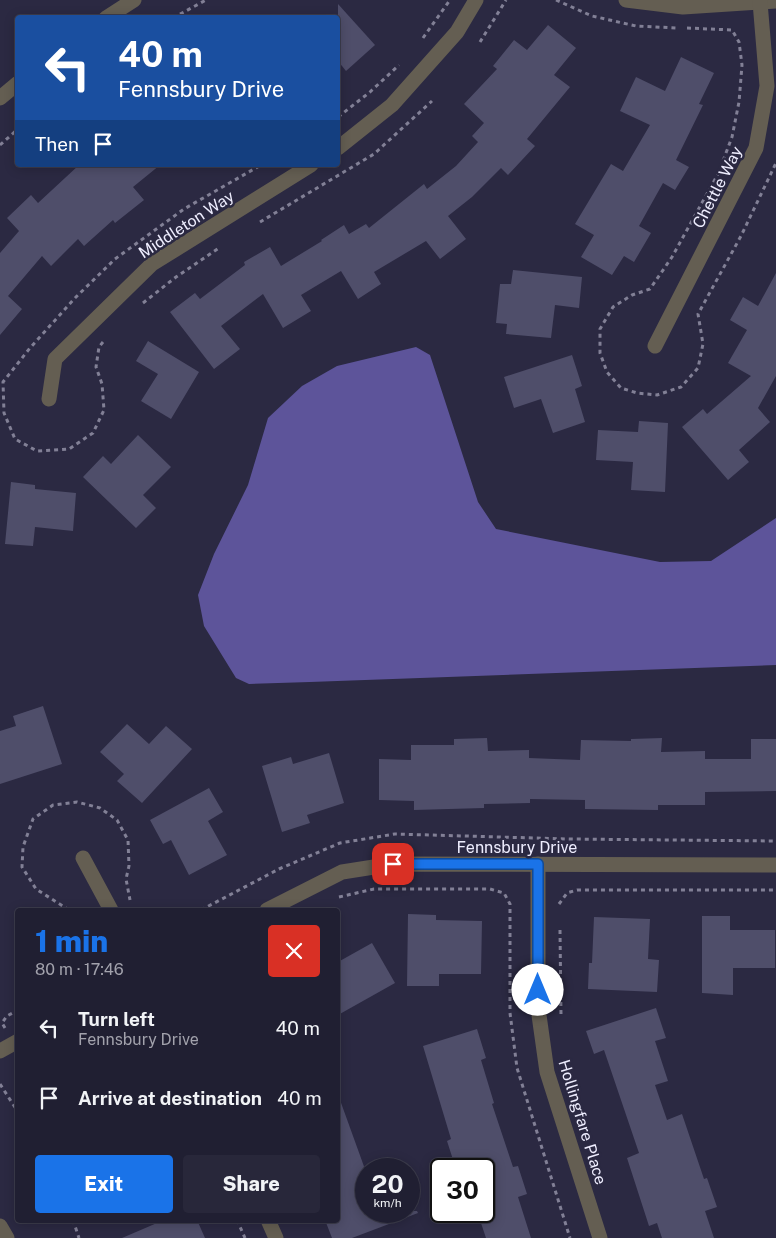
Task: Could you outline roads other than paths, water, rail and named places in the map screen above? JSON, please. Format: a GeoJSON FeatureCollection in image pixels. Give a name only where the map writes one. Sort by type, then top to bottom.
{"type":"FeatureCollection","features":[{"type":"Feature","properties":{"kind":"street"},"geometry":{"type":"LineString","coordinates":[[111,15],[134,0]]}},
{"type":"Feature","properties":{"kind":"street"},"geometry":{"type":"LineString","coordinates":[[340,146],[392,105],[457,32],[476,0]]}},
{"type":"Feature","properties":{"kind":"street"},"geometry":{"type":"LineString","coordinates":[[626,0],[683,7],[776,1]]}},
{"type":"Feature","properties":{"kind":"street","name":"Chettle Way"},"geometry":{"type":"LineString","coordinates":[[655,346],[756,148],[767,86],[760,2]]}},
{"type":"Feature","properties":{"kind":"street"},"geometry":{"type":"LineString","coordinates":[[0,98],[15,86]]}},
{"type":"Feature","properties":{"kind":"street","name":"Middleton Way"},"geometry":{"type":"LineString","coordinates":[[49,399],[55,359],[152,264],[307,167]]}},
{"type":"Feature","properties":{"kind":"street"},"geometry":{"type":"LineString","coordinates":[[83,858],[110,908]]}},
{"type":"Feature","properties":{"kind":"street","name":"Fennsbury Drive"},"geometry":{"type":"LineString","coordinates":[[271,908],[342,872],[393,864],[776,865]]}},
{"type":"Feature","properties":{"kind":"street","name":"Hollingfare Place"},"geometry":{"type":"LineString","coordinates":[[538,864],[538,1008],[547,1072],[600,1238]]}},
{"type":"Feature","properties":{"kind":"street"},"geometry":{"type":"LineString","coordinates":[[0,1051],[15,1043]]}},
{"type":"Feature","properties":{"kind":"street"},"geometry":{"type":"LineString","coordinates":[[269,1223],[276,1238]]}},
{"type":"Feature","properties":{"kind":"street"},"geometry":{"type":"LineString","coordinates":[[0,1226],[7,1238]]}}]}
